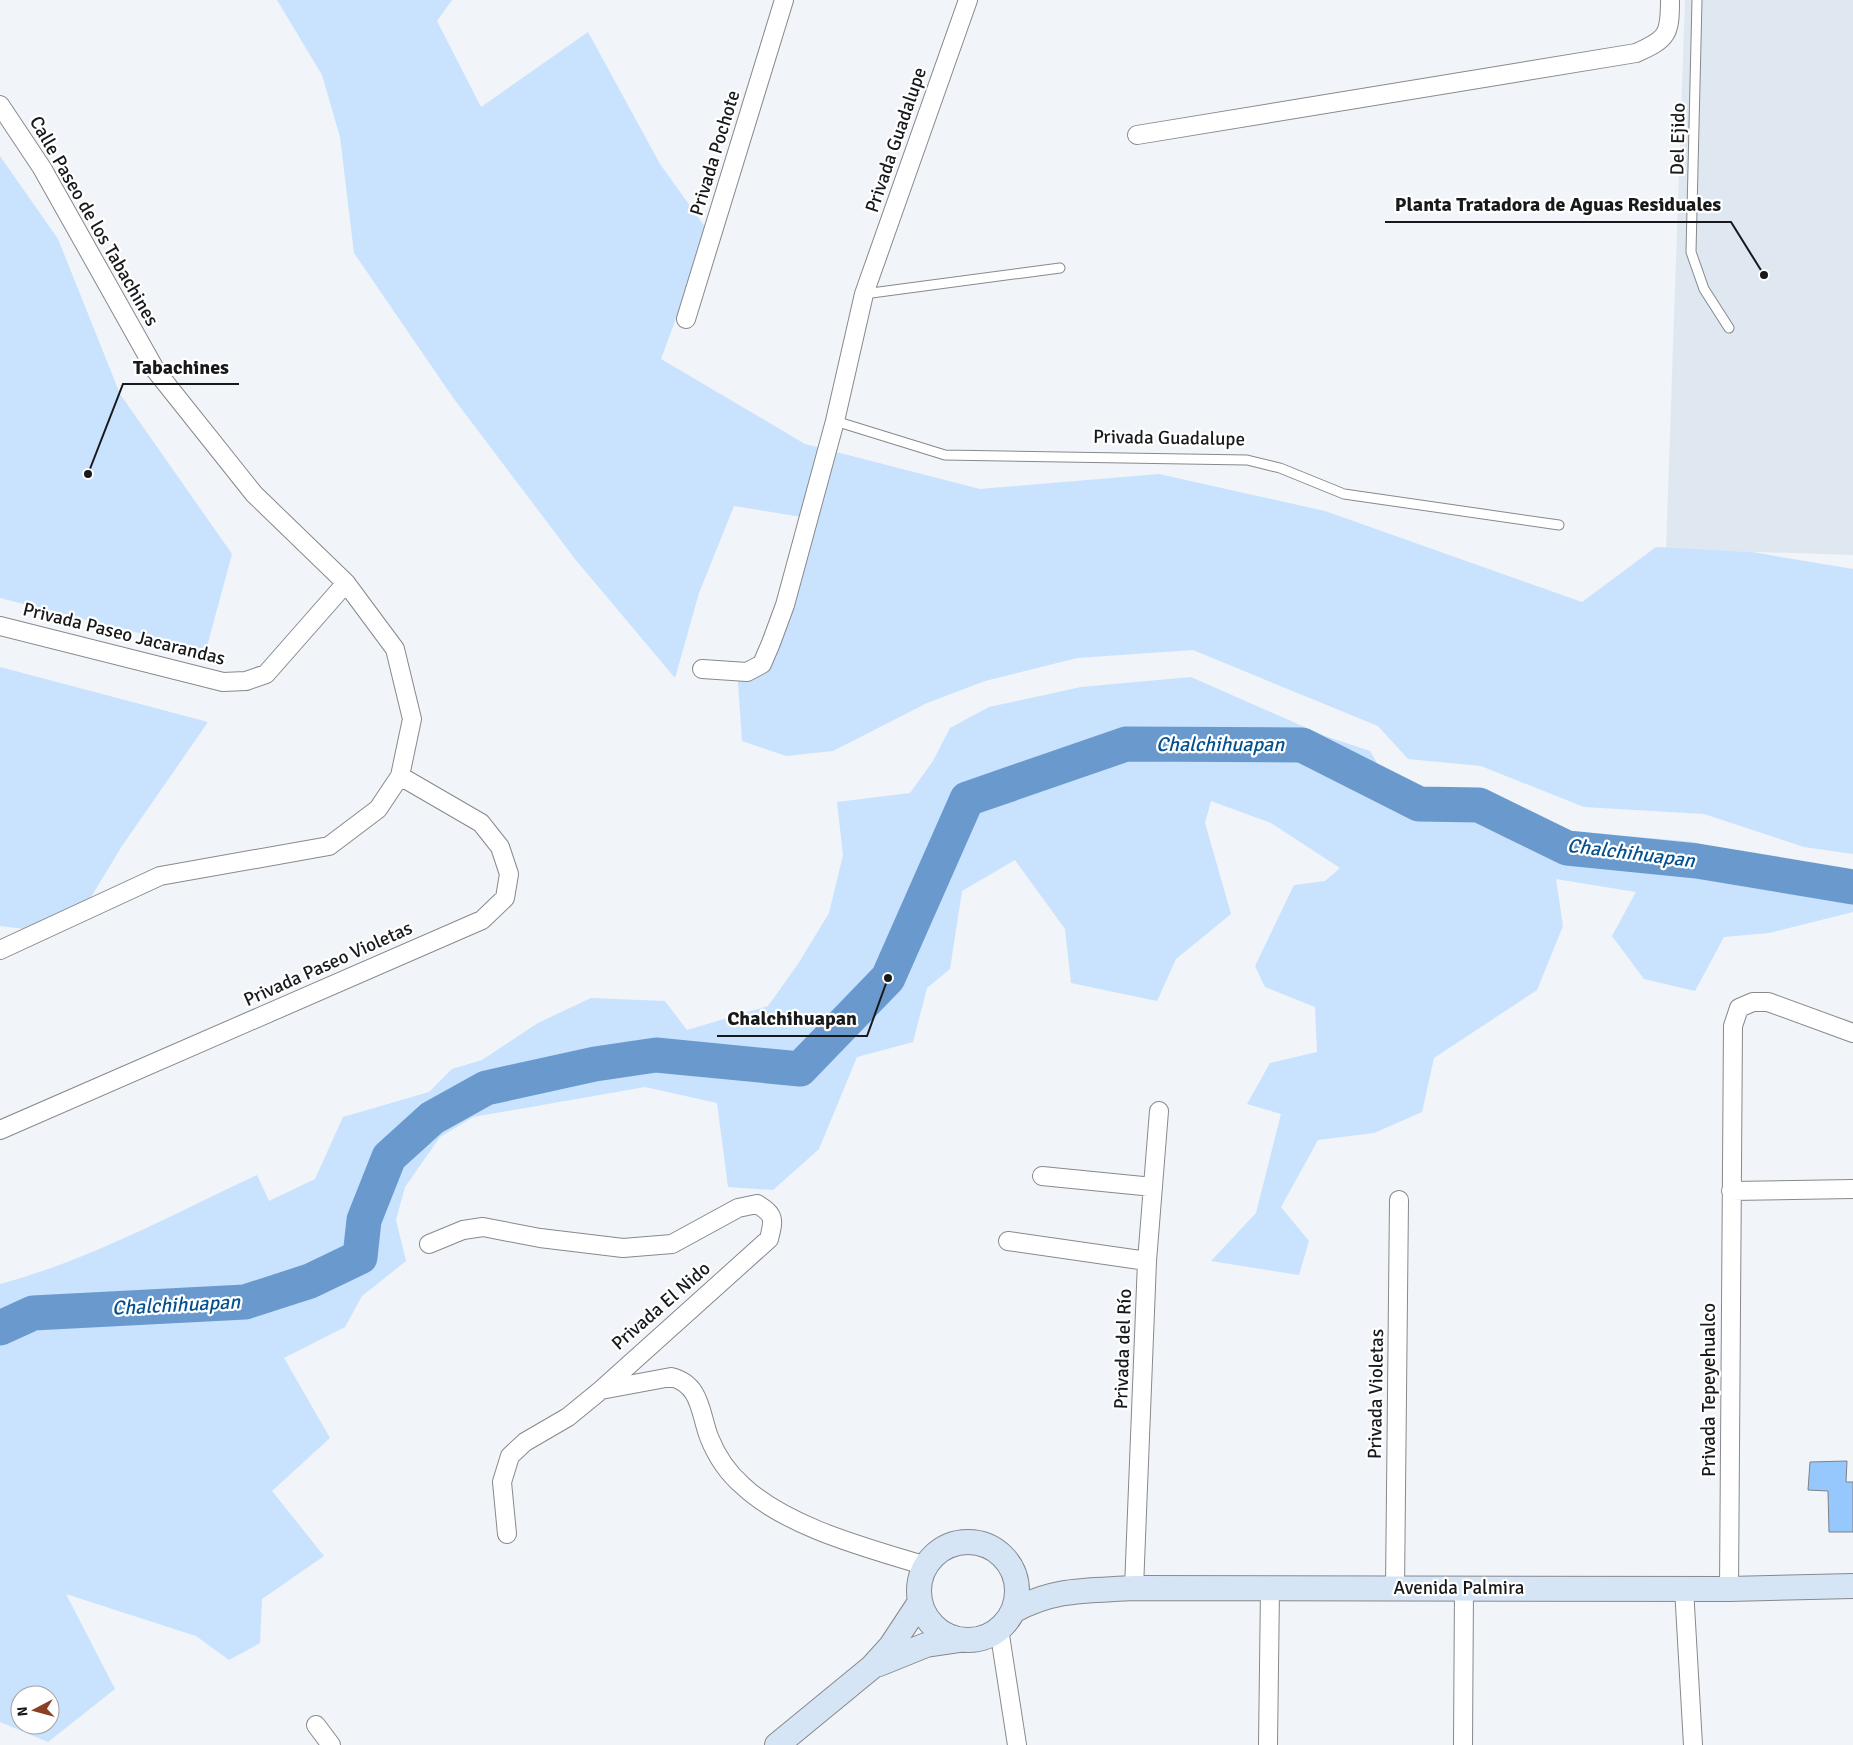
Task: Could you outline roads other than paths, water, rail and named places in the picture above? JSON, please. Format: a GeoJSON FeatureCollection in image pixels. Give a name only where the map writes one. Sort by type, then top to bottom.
{"type":"FeatureCollection","features":[{"type":"Feature","properties":{"kind":"main road"},"geometry":{"type":"LineString","coordinates":[[872,1667],[926,1645],[980,1638],[1006,1620],[1016,1590],[1011,1568],[996,1551],[975,1543],[952,1545],[937,1554],[926,1566],[919,1590],[920,1602],[926,1616],[934,1627],[946,1635],[960,1640]]}},
{"type":"Feature","properties":{"kind":"main road","name":"Avenida Palmira"},"geometry":{"type":"LineString","coordinates":[[1011,1568],[1037,1585],[1066,1592]]}},
{"type":"Feature","properties":{"kind":"main road","name":"Avenida Palmira"},"geometry":{"type":"LineString","coordinates":[[1006,1620],[1038,1598],[1066,1592],[1134,1588],[1729,1589],[1853,1586]]}},
{"type":"Feature","properties":{"kind":"main road"},"geometry":{"type":"LineString","coordinates":[[777,1745],[872,1667],[891,1646],[920,1602]]}},
{"type":"Feature","properties":{"kind":"street","name":"Privada Pochote"},"geometry":{"type":"LineString","coordinates":[[686,319],[784,0]]}},
{"type":"Feature","properties":{"kind":"street","name":"Privada Guadalupe"},"geometry":{"type":"LineString","coordinates":[[702,669],[747,672],[762,664],[785,605],[835,421],[864,294],[968,0]]}},
{"type":"Feature","properties":{"kind":"street"},"geometry":{"type":"LineString","coordinates":[[1137,135],[1636,53],[1656,44],[1670,26],[1670,0]]}},
{"type":"Feature","properties":{"kind":"street","name":"Calle Paseo de los Tabachines"},"geometry":{"type":"LineString","coordinates":[[0,105],[42,168],[156,371],[254,494],[346,583],[395,649],[412,719],[400,776],[378,809],[329,846],[160,876],[0,950]]}},
{"type":"Feature","properties":{"kind":"street","name":"Privada Paseo Jacarandas"},"geometry":{"type":"LineString","coordinates":[[0,626],[223,682],[246,682],[266,674],[346,583]]}},
{"type":"Feature","properties":{"kind":"street","name":"Privada Paseo Violetas"},"geometry":{"type":"LineString","coordinates":[[0,1130],[482,920],[505,898],[509,874],[500,847],[481,823],[400,776]]}},
{"type":"Feature","properties":{"kind":"street","name":"Privada Tepeyehualco"},"geometry":{"type":"LineString","coordinates":[[1729,1589],[1733,1026],[1739,1008],[1753,1002],[1768,1002],[1853,1033]]}},
{"type":"Feature","properties":{"kind":"street","name":"Privada del Río"},"geometry":{"type":"LineString","coordinates":[[1134,1588],[1147,1261],[1159,1111]]}},
{"type":"Feature","properties":{"kind":"street"},"geometry":{"type":"LineString","coordinates":[[1042,1176],[1153,1187]]}},
{"type":"Feature","properties":{"kind":"street"},"geometry":{"type":"LineString","coordinates":[[1731,1191],[1853,1189]]}},
{"type":"Feature","properties":{"kind":"street","name":"Privada Violetas"},"geometry":{"type":"LineString","coordinates":[[1395,1589],[1400,1200]]}},
{"type":"Feature","properties":{"kind":"street","name":"Privada El Nido"},"geometry":{"type":"LineString","coordinates":[[429,1244],[463,1230],[483,1227],[623,1248],[672,1244],[738,1208],[757,1204],[768,1211],[773,1221],[769,1239],[568,1417],[525,1442],[510,1456],[502,1482],[507,1534]]}},
{"type":"Feature","properties":{"kind":"street"},"geometry":{"type":"LineString","coordinates":[[1008,1241],[1147,1261]]}},
{"type":"Feature","properties":{"kind":"street"},"geometry":{"type":"LineString","coordinates":[[600,1390],[671,1377],[683,1379],[699,1400],[709,1437],[724,1466],[744,1487],[790,1518],[856,1544],[926,1566]]}},
{"type":"Feature","properties":{"kind":"street"},"geometry":{"type":"LineString","coordinates":[[1463,1745],[1464,1588]]}},
{"type":"Feature","properties":{"kind":"street"},"geometry":{"type":"LineString","coordinates":[[1684,1588],[1693,1745]]}},
{"type":"Feature","properties":{"kind":"street"},"geometry":{"type":"LineString","coordinates":[[1268,1745],[1270,1589]]}},
{"type":"Feature","properties":{"kind":"street"},"geometry":{"type":"LineString","coordinates":[[1006,1620],[1017,1745]]}},
{"type":"Feature","properties":{"kind":"street"},"geometry":{"type":"LineString","coordinates":[[316,1725],[331,1745]]}},
{"type":"Feature","properties":{"kind":"lane","name":"Del Ejido"},"geometry":{"type":"LineString","coordinates":[[1697,0],[1692,252],[1704,289],[1729,328]]}},
{"type":"Feature","properties":{"kind":"lane"},"geometry":{"type":"LineString","coordinates":[[864,294],[1060,268]]}},
{"type":"Feature","properties":{"kind":"lane","name":"Privada Guadalupe"},"geometry":{"type":"LineString","coordinates":[[835,421],[945,455],[1247,460],[1280,468],[1344,494],[1559,525]]}},
{"type":"Feature","properties":{"kind":"waterway","name":"Chalchihuapan"},"geometry":{"type":"LineString","coordinates":[[0,1328],[33,1313],[245,1302],[310,1281],[360,1257],[364,1220],[389,1157],[432,1118],[486,1088],[595,1064],[656,1055],[800,1069],[888,978],[967,799],[1126,744],[1302,745],[1419,804],[1479,805],[1567,848],[1697,861],[1853,887]]}},
{"type":"Feature","properties":{"kind":"place","name":"Planta Tratadora de Aguas Residuales"},"geometry":{"type":"Point","coordinates":[1764,275]}},
{"type":"Feature","properties":{"kind":"place","name":"Tabachines"},"geometry":{"type":"Point","coordinates":[88,474]}},
{"type":"Feature","properties":{"kind":"place","name":"Chalchihuapan"},"geometry":{"type":"Point","coordinates":[888,978]}}]}
